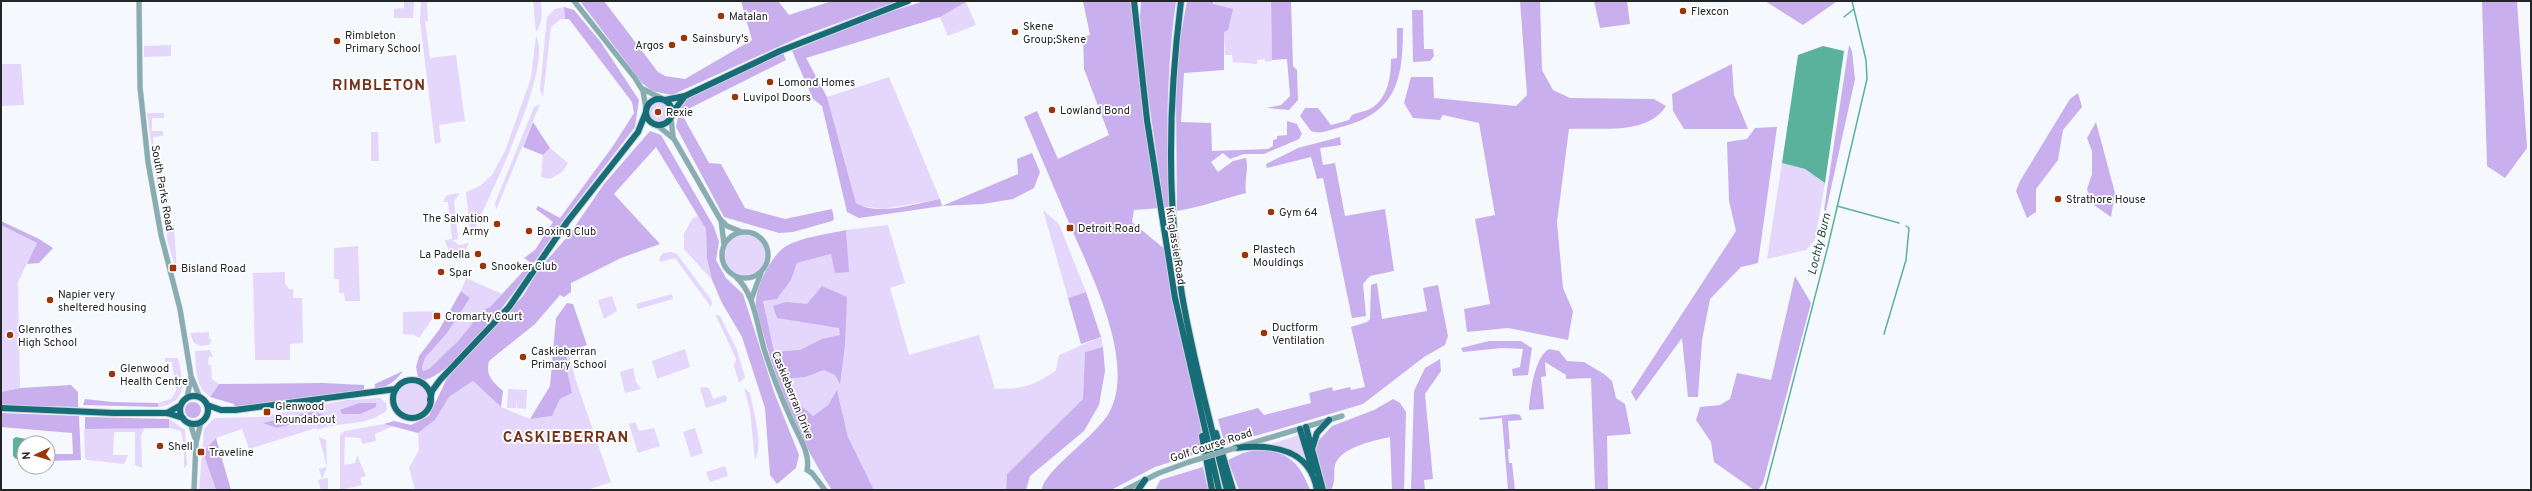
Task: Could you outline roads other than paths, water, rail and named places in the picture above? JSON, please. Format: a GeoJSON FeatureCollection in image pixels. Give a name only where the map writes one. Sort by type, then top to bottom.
{"type":"FeatureCollection","features":[{"type":"Feature","properties":{"kind":"main road"},"geometry":{"type":"LineString","coordinates":[[396,388],[393,398],[398,411],[412,418],[426,410],[432,391],[440,380],[509,307],[567,222],[638,132],[646,110],[652,101],[685,96],[792,45],[908,1]]}},
{"type":"Feature","properties":{"kind":"main road","name":"Kinglassie Road"},"geometry":{"type":"LineString","coordinates":[[1134,1],[1162,223],[1179,321],[1219,490]]}},
{"type":"Feature","properties":{"kind":"main road","name":"Kinglassie Road"},"geometry":{"type":"LineString","coordinates":[[1181,1],[1172,117],[1175,239],[1182,293],[1201,384],[1227,490]]}},
{"type":"Feature","properties":{"kind":"main road"},"geometry":{"type":"LineString","coordinates":[[638,132],[648,126],[664,125],[685,96]]}},
{"type":"Feature","properties":{"kind":"main road"},"geometry":{"type":"LineString","coordinates":[[664,100],[672,107],[671,116]]}},
{"type":"Feature","properties":{"kind":"main road"},"geometry":{"type":"LineString","coordinates":[[646,110],[649,121],[656,125]]}},
{"type":"Feature","properties":{"kind":"main road"},"geometry":{"type":"LineString","coordinates":[[423,384],[440,380]]}},
{"type":"Feature","properties":{"kind":"main road"},"geometry":{"type":"LineString","coordinates":[[1,408],[114,413],[167,413],[183,418],[190,423],[201,422],[207,416],[221,410],[379,392],[396,388],[406,381],[417,381],[423,384],[430,394],[430,400]]}},
{"type":"Feature","properties":{"kind":"main road"},"geometry":{"type":"LineString","coordinates":[[1193,381],[1212,490]]}},
{"type":"Feature","properties":{"kind":"main road"},"geometry":{"type":"LineString","coordinates":[[1201,384],[1233,490]]}},
{"type":"Feature","properties":{"kind":"main road"},"geometry":{"type":"LineString","coordinates":[[379,392],[393,398]]}},
{"type":"Feature","properties":{"kind":"main road"},"geometry":{"type":"LineString","coordinates":[[167,413],[181,405],[187,399],[200,398],[207,405],[221,410]]}},
{"type":"Feature","properties":{"kind":"main road"},"geometry":{"type":"LineString","coordinates":[[181,405],[183,418]]}},
{"type":"Feature","properties":{"kind":"main road"},"geometry":{"type":"LineString","coordinates":[[207,405],[207,416]]}},
{"type":"Feature","properties":{"kind":"main road"},"geometry":{"type":"LineString","coordinates":[[1312,450],[1317,433],[1329,420]]}},
{"type":"Feature","properties":{"kind":"main road"},"geometry":{"type":"LineString","coordinates":[[1303,428],[1312,450],[1322,490]]}},
{"type":"Feature","properties":{"kind":"main road"},"geometry":{"type":"LineString","coordinates":[[1303,428],[1317,490]]}},
{"type":"Feature","properties":{"kind":"main road"},"geometry":{"type":"LineString","coordinates":[[1235,448],[1268,446],[1287,451],[1304,464],[1315,479]]}},
{"type":"Feature","properties":{"kind":"main road"},"geometry":{"type":"LineString","coordinates":[[1138,490],[1145,480]]}},
{"type":"Feature","properties":{"kind":"street","name":"South Parks Road"},"geometry":{"type":"LineString","coordinates":[[139,1],[140,87],[146,150],[161,235],[180,309],[191,376],[200,398]]}},
{"type":"Feature","properties":{"kind":"street"},"geometry":{"type":"LineString","coordinates":[[574,1],[602,34],[640,86],[645,96],[646,110]]}},
{"type":"Feature","properties":{"kind":"street"},"geometry":{"type":"LineString","coordinates":[[640,86],[651,95],[664,100]]}},
{"type":"Feature","properties":{"kind":"street"},"geometry":{"type":"LineString","coordinates":[[671,116],[674,139]]}},
{"type":"Feature","properties":{"kind":"street"},"geometry":{"type":"LineString","coordinates":[[656,125],[674,139],[720,219],[727,226],[757,236],[766,246],[768,258],[751,300]]}},
{"type":"Feature","properties":{"kind":"street"},"geometry":{"type":"LineString","coordinates":[[720,219],[724,244],[723,262],[735,276],[752,277],[762,270]]}},
{"type":"Feature","properties":{"kind":"street"},"geometry":{"type":"LineString","coordinates":[[724,244],[732,236],[743,232]]}},
{"type":"Feature","properties":{"kind":"street","name":"Caskieberran Drive"},"geometry":{"type":"LineString","coordinates":[[735,276],[742,282],[751,300],[758,332],[775,383],[807,456],[807,470],[812,473],[825,490]]}},
{"type":"Feature","properties":{"kind":"street","name":"South Parks Road"},"geometry":{"type":"LineString","coordinates":[[187,399],[191,376]]}},
{"type":"Feature","properties":{"kind":"street","name":"Golf Course Road"},"geometry":{"type":"LineString","coordinates":[[1125,490],[1189,462],[1342,416]]}},
{"type":"Feature","properties":{"kind":"street"},"geometry":{"type":"LineString","coordinates":[[194,490],[196,443],[201,422]]}},
{"type":"Feature","properties":{"kind":"street"},"geometry":{"type":"LineString","coordinates":[[190,423],[196,443]]}},
{"type":"Feature","properties":{"kind":"waterway","name":"Lochty Burn"},"geometry":{"type":"LineString","coordinates":[[1765,490],[1828,246],[1867,79],[1866,60],[1852,1]]}},
{"type":"Feature","properties":{"kind":"waterway"},"geometry":{"type":"LineString","coordinates":[[1844,17],[1854,9]]}},
{"type":"Feature","properties":{"kind":"waterway"},"geometry":{"type":"LineString","coordinates":[[1837,206],[1899,223]]}},
{"type":"Feature","properties":{"kind":"waterway"},"geometry":{"type":"LineString","coordinates":[[1884,334],[1906,260],[1909,228],[1906,226]]}},
{"type":"Feature","properties":{"kind":"place","name":"Flexcon"},"geometry":{"type":"Point","coordinates":[1683,11]}},
{"type":"Feature","properties":{"kind":"place","name":"Matalan"},"geometry":{"type":"Point","coordinates":[721,16]}},
{"type":"Feature","properties":{"kind":"place","name":"Skene Group;Skene"},"geometry":{"type":"Point","coordinates":[1015,32]}},
{"type":"Feature","properties":{"kind":"place","name":"Sainsbury's"},"geometry":{"type":"Point","coordinates":[684,38]}},
{"type":"Feature","properties":{"kind":"place","name":"Rimbleton Primary School"},"geometry":{"type":"Point","coordinates":[337,41]}},
{"type":"Feature","properties":{"kind":"place","name":"Argos"},"geometry":{"type":"Point","coordinates":[672,45]}},
{"type":"Feature","properties":{"kind":"place","name":"Lomond Homes"},"geometry":{"type":"Point","coordinates":[770,82]}},
{"type":"Feature","properties":{"kind":"place","name":"Luvipol Doors"},"geometry":{"type":"Point","coordinates":[735,97]}},
{"type":"Feature","properties":{"kind":"place","name":"Lowland Bond"},"geometry":{"type":"Point","coordinates":[1052,110]}},
{"type":"Feature","properties":{"kind":"place","name":"Rexie"},"geometry":{"type":"Point","coordinates":[658,112]}},
{"type":"Feature","properties":{"kind":"place","name":"Strathore House"},"geometry":{"type":"Point","coordinates":[2058,199]}},
{"type":"Feature","properties":{"kind":"place","name":"Gym 64"},"geometry":{"type":"Point","coordinates":[1271,212]}},
{"type":"Feature","properties":{"kind":"place","name":"The Salvation Army"},"geometry":{"type":"Point","coordinates":[497,224]}},
{"type":"Feature","properties":{"kind":"place","name":"Detroit Road"},"geometry":{"type":"Point","coordinates":[1070,228]}},
{"type":"Feature","properties":{"kind":"place","name":"Boxing Club"},"geometry":{"type":"Point","coordinates":[529,231]}},
{"type":"Feature","properties":{"kind":"place","name":"La Padella"},"geometry":{"type":"Point","coordinates":[478,254]}},
{"type":"Feature","properties":{"kind":"place","name":"Plastech Mouldings"},"geometry":{"type":"Point","coordinates":[1245,255]}},
{"type":"Feature","properties":{"kind":"place","name":"Snooker Club"},"geometry":{"type":"Point","coordinates":[483,266]}},
{"type":"Feature","properties":{"kind":"place","name":"Bisland Road"},"geometry":{"type":"Point","coordinates":[173,268]}},
{"type":"Feature","properties":{"kind":"place","name":"Spar"},"geometry":{"type":"Point","coordinates":[441,272]}},
{"type":"Feature","properties":{"kind":"place","name":"Napier very sheltered housing"},"geometry":{"type":"Point","coordinates":[50,300]}},
{"type":"Feature","properties":{"kind":"place","name":"Cromarty Court"},"geometry":{"type":"Point","coordinates":[437,316]}},
{"type":"Feature","properties":{"kind":"place","name":"Ductform Ventilation"},"geometry":{"type":"Point","coordinates":[1264,333]}},
{"type":"Feature","properties":{"kind":"place","name":"Glenrothes High School"},"geometry":{"type":"Point","coordinates":[10,335]}},
{"type":"Feature","properties":{"kind":"place","name":"Caskieberran Primary School"},"geometry":{"type":"Point","coordinates":[523,357]}},
{"type":"Feature","properties":{"kind":"place","name":"Glenwood Health Centre"},"geometry":{"type":"Point","coordinates":[112,374]}},
{"type":"Feature","properties":{"kind":"place","name":"Glenwood Roundabout"},"geometry":{"type":"Point","coordinates":[267,412]}},
{"type":"Feature","properties":{"kind":"place","name":"Shell"},"geometry":{"type":"Point","coordinates":[160,446]}},
{"type":"Feature","properties":{"kind":"place","name":"Traveline"},"geometry":{"type":"Point","coordinates":[201,452]}},
{"type":"Feature","properties":{"kind":"district","name":"RIMBLETON"},"geometry":{"type":"Point","coordinates":[379,85]}},
{"type":"Feature","properties":{"kind":"district","name":"CASKIEBERRAN"},"geometry":{"type":"Point","coordinates":[566,437]}}]}
